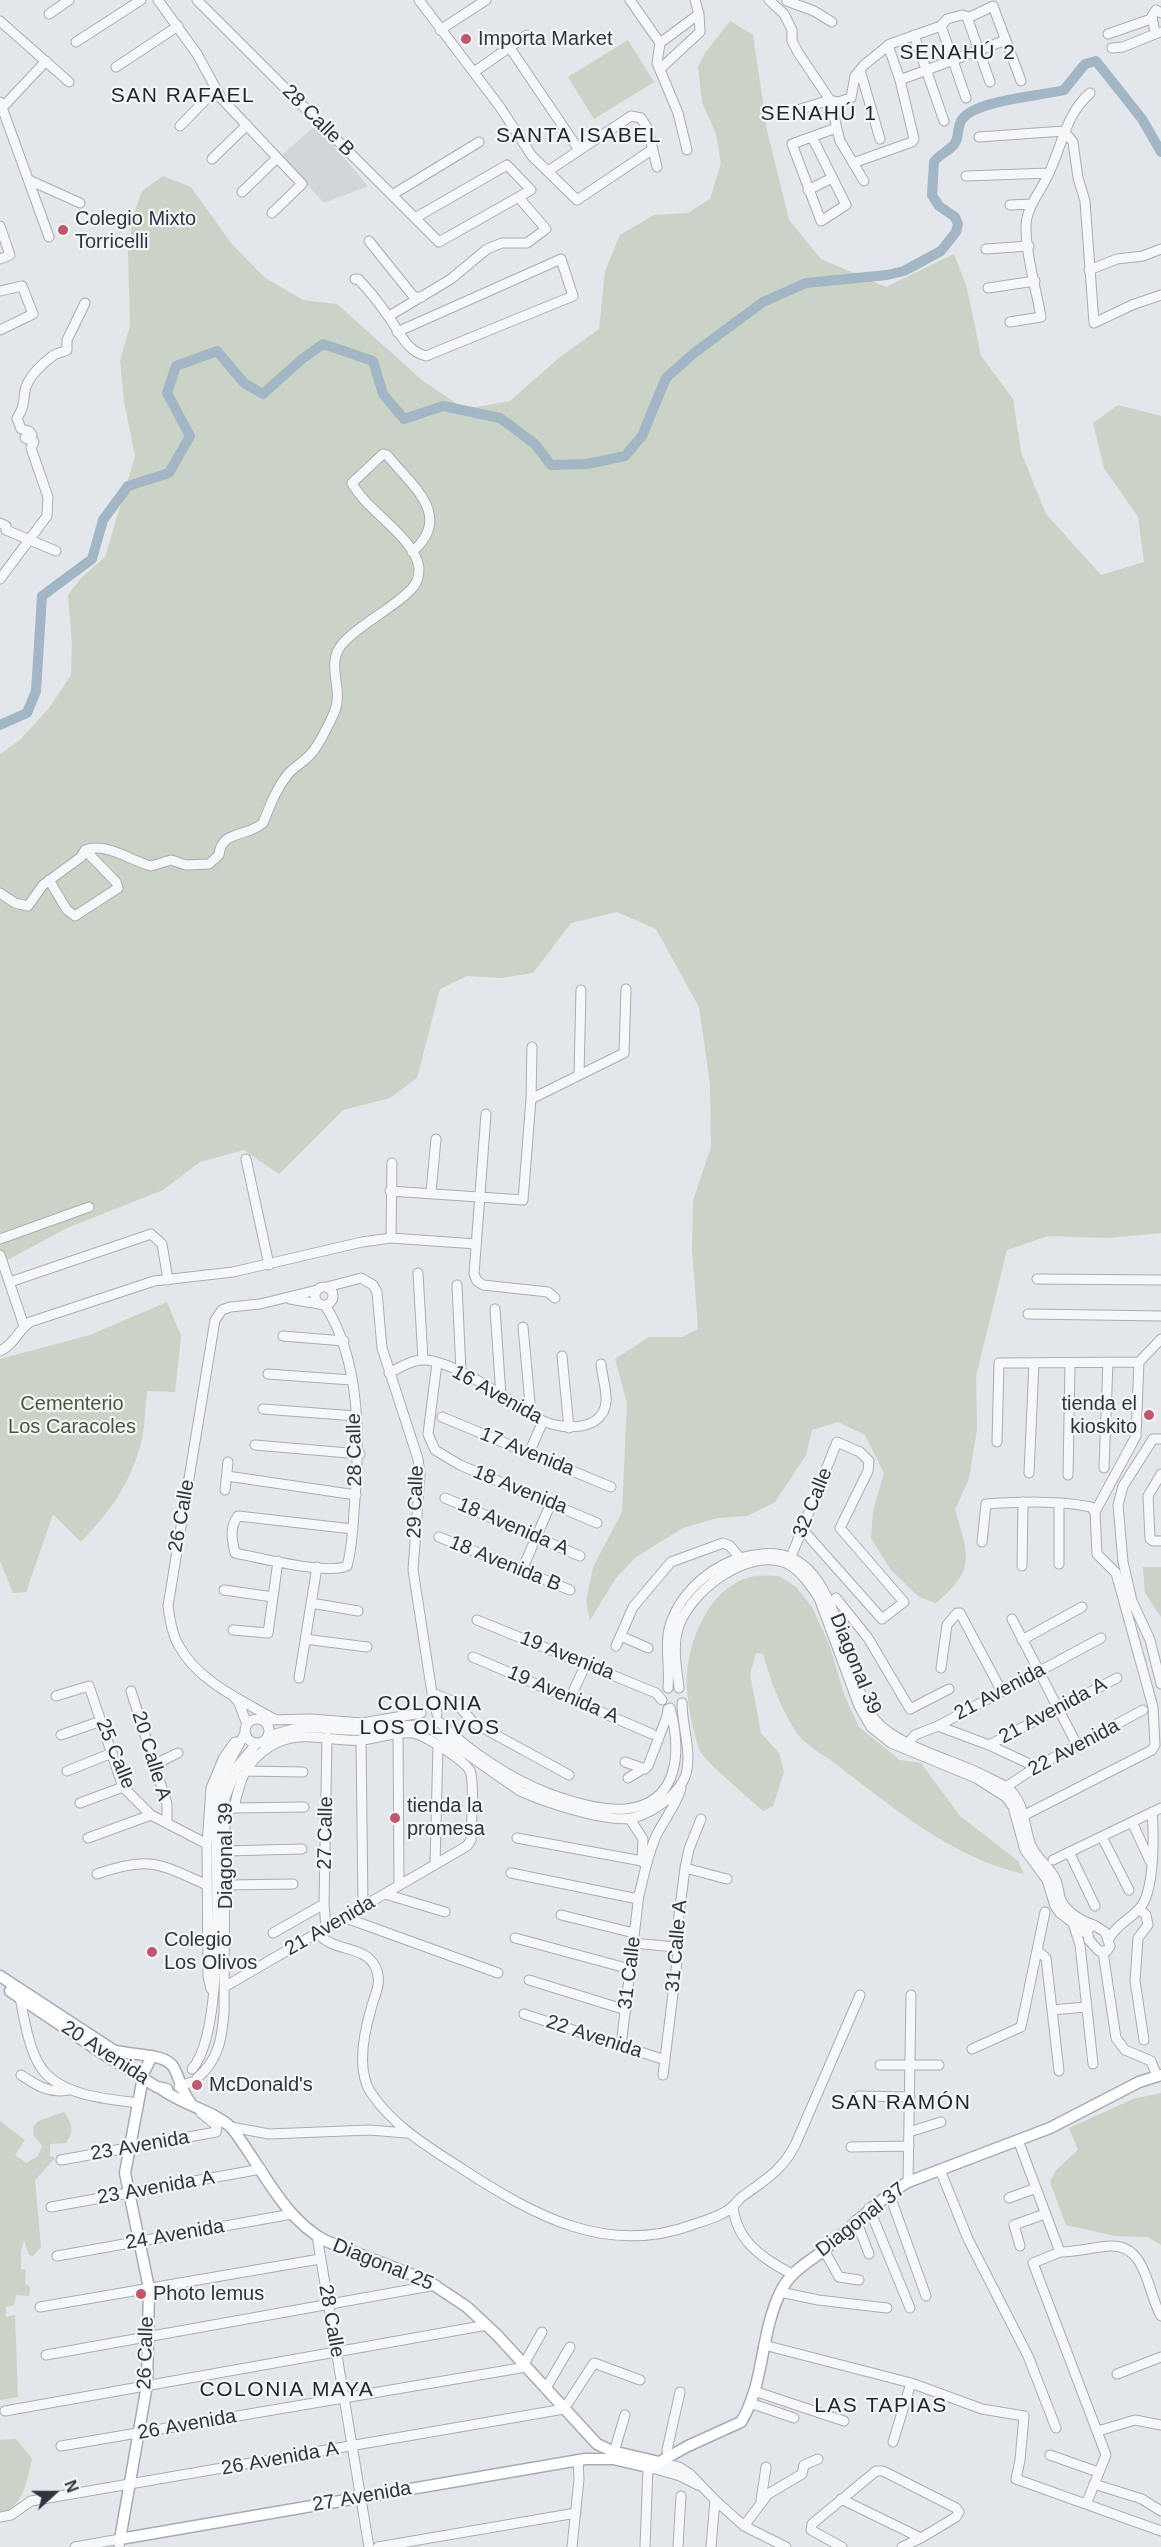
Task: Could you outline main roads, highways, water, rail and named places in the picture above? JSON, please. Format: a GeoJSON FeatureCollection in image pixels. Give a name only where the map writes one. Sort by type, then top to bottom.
{"type":"FeatureCollection","features":[{"type":"Feature","properties":{"kind":"main road","name":"20 Avenida"},"geometry":{"type":"LineString","coordinates":[[0,1976],[113,2050],[129,2055],[164,2059],[173,2066],[179,2087],[160,2088],[143,2079],[0,1984]]}},
{"type":"Feature","properties":{"kind":"main road","name":"26 Calle"},"geometry":{"type":"LineString","coordinates":[[120,2543],[147,2385],[146,2337],[149,2288],[125,2173],[143,2079],[152,2056]]}},
{"type":"Feature","properties":{"kind":"main road","name":"Diagonal 37"},"geometry":{"type":"LineString","coordinates":[[648,2467],[702,2439],[737,2425],[742,2420],[754,2391],[764,2345],[780,2292],[792,2274],[824,2250],[869,2208],[908,2182],[1050,2128],[1159,2075]]}},
{"type":"Feature","properties":{"kind":"main road","name":"Diagonal 25"},"geometry":{"type":"LineString","coordinates":[[179,2087],[190,2103]]}},
{"type":"Feature","properties":{"kind":"main road","name":"Diagonal 25"},"geometry":{"type":"LineString","coordinates":[[160,2088],[222,2119],[231,2127],[292,2214],[316,2236],[436,2285],[467,2307],[546,2388],[600,2452],[664,2459]]}},
{"type":"Feature","properties":{"kind":"main road","name":"27 Avenida"},"geometry":{"type":"LineString","coordinates":[[120,2543],[360,2497],[578,2460],[600,2452],[648,2467]]}},
{"type":"Feature","properties":{"kind":"waterway"},"geometry":{"type":"LineString","coordinates":[[0,725],[27,713],[36,691],[42,596],[92,559],[103,520],[128,486],[169,473],[190,436],[167,393],[176,366],[217,351],[244,383],[263,394],[302,359],[323,344],[373,361],[383,394],[404,419],[443,406],[500,418],[535,444],[551,465],[587,464],[625,456],[642,436],[666,378],[694,353],[763,302],[806,283],[887,275],[904,271],[941,251],[956,232],[958,224],[955,217],[939,206],[932,195],[934,162],[955,143],[962,120],[972,111],[1011,99],[1064,90],[1085,64],[1096,61],[1142,119],[1161,152]]}},
{"type":"Feature","properties":{"kind":"place","name":"Importa Market"},"geometry":{"type":"Point","coordinates":[466,39]}},
{"type":"Feature","properties":{"kind":"place","name":"Colegio Mixto Torricelli"},"geometry":{"type":"Point","coordinates":[63,230]}},
{"type":"Feature","properties":{"kind":"place","name":"tienda el kioskito"},"geometry":{"type":"Point","coordinates":[1149,1415]}},
{"type":"Feature","properties":{"kind":"place","name":"tienda la promesa"},"geometry":{"type":"Point","coordinates":[395,1818]}},
{"type":"Feature","properties":{"kind":"place","name":"Colegio Los Olivos"},"geometry":{"type":"Point","coordinates":[152,1952]}},
{"type":"Feature","properties":{"kind":"place","name":"McDonald's"},"geometry":{"type":"Point","coordinates":[197,2085]}},
{"type":"Feature","properties":{"kind":"place","name":"Photo lemus"},"geometry":{"type":"Point","coordinates":[141,2294]}},
{"type":"Feature","properties":{"kind":"district","name":"SENAHÚ 2"},"geometry":{"type":"Point","coordinates":[958,53]}},
{"type":"Feature","properties":{"kind":"district","name":"SAN RAFAEL"},"geometry":{"type":"Point","coordinates":[183,96]}},
{"type":"Feature","properties":{"kind":"district","name":"SENAHÚ 1"},"geometry":{"type":"Point","coordinates":[819,114]}},
{"type":"Feature","properties":{"kind":"district","name":"SANTA ISABEL"},"geometry":{"type":"Point","coordinates":[579,136]}},
{"type":"Feature","properties":{"kind":"district","name":"COLONIA LOS OLIVOS"},"geometry":{"type":"Point","coordinates":[430,1716]}},
{"type":"Feature","properties":{"kind":"district","name":"SAN RAMÓN"},"geometry":{"type":"Point","coordinates":[901,2103]}},
{"type":"Feature","properties":{"kind":"district","name":"COLONIA MAYA"},"geometry":{"type":"Point","coordinates":[287,2390]}},
{"type":"Feature","properties":{"kind":"district","name":"LAS TAPIAS"},"geometry":{"type":"Point","coordinates":[881,2406]}},
{"type":"Feature","properties":{"kind":"park label","name":"Cementerio Los Caracoles"},"geometry":{"type":"Point","coordinates":[72,1416]}}]}
